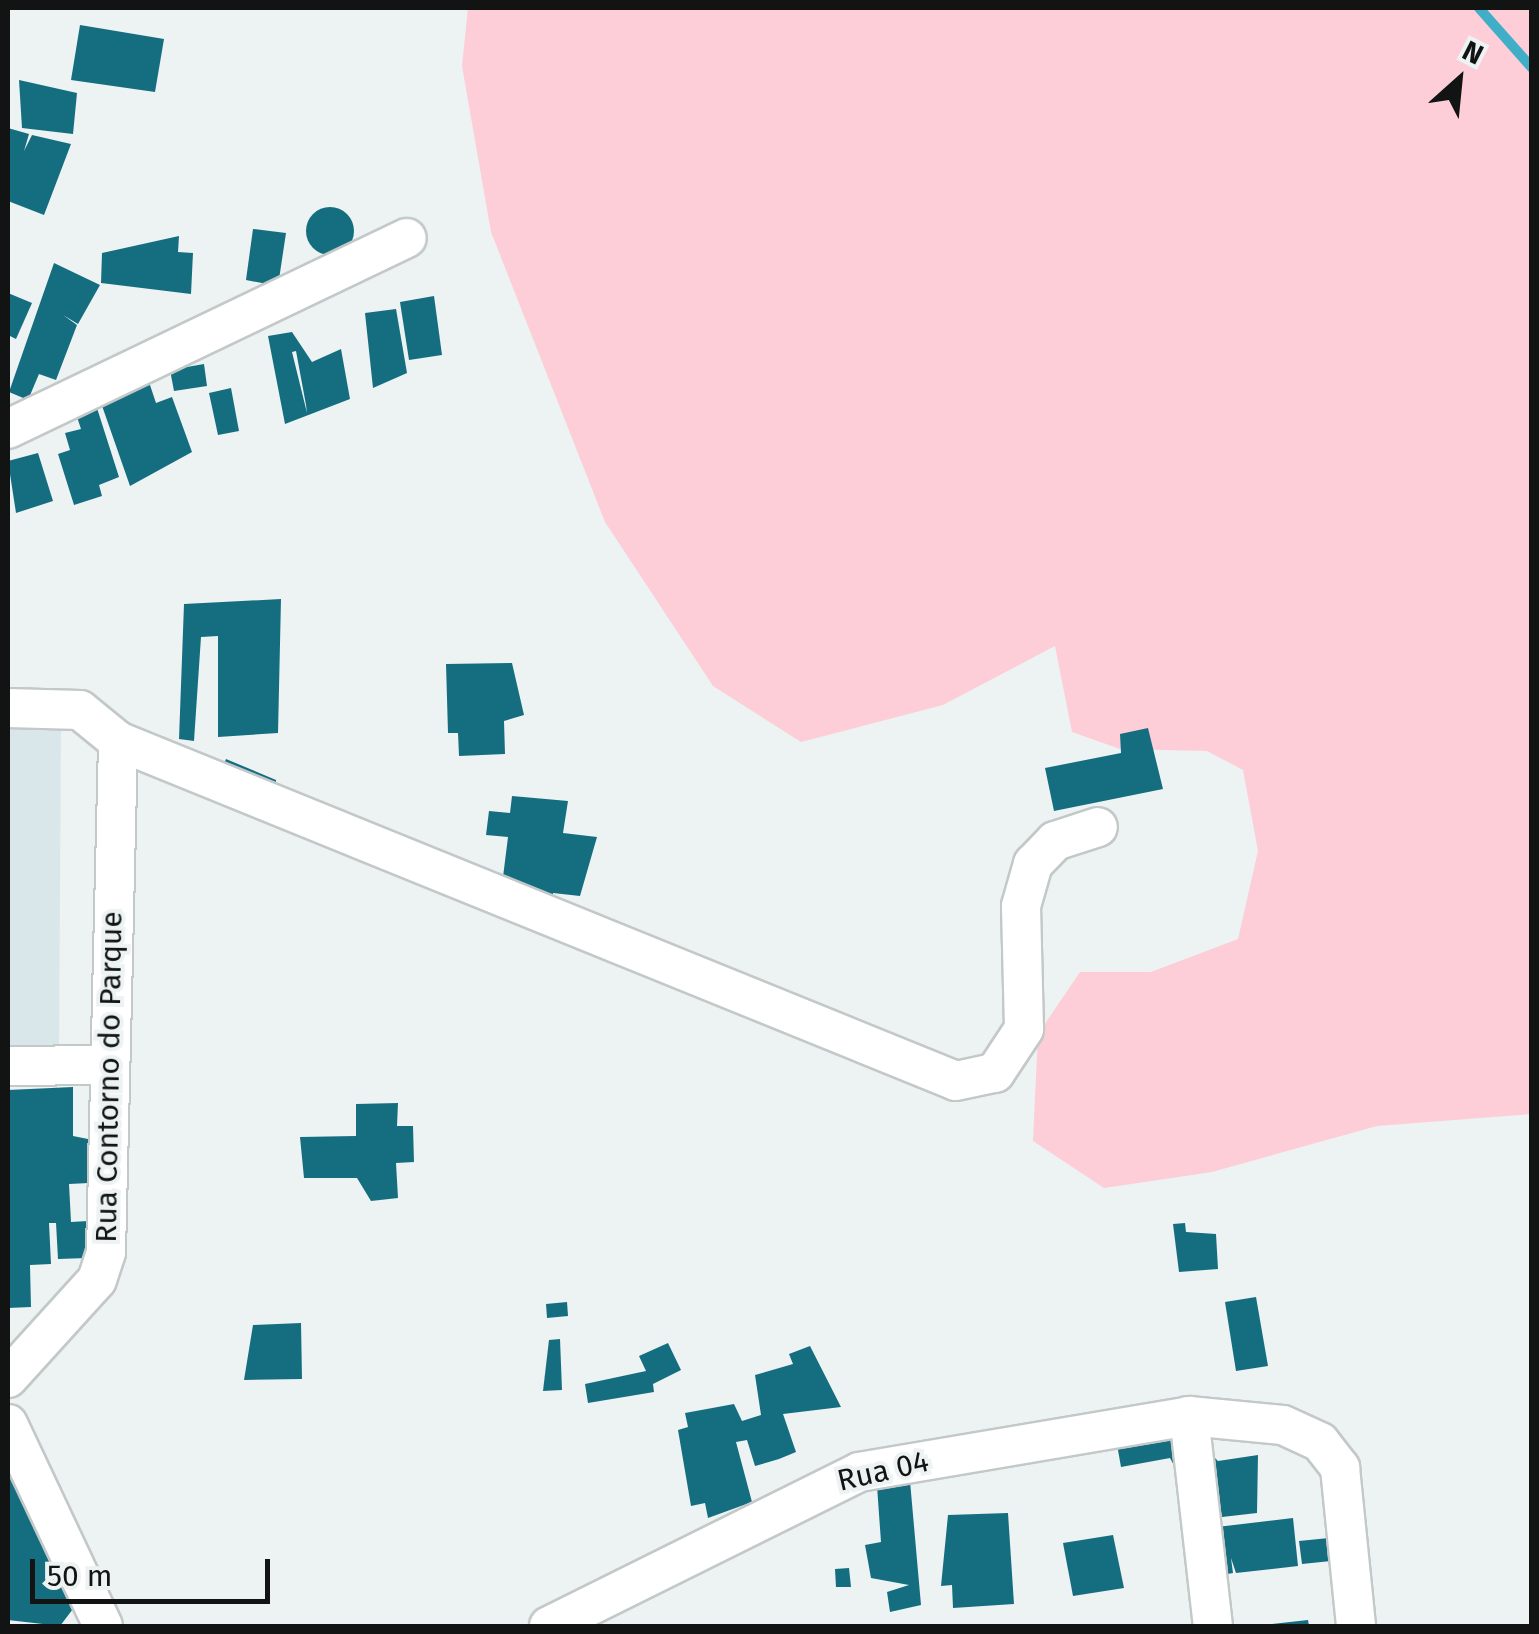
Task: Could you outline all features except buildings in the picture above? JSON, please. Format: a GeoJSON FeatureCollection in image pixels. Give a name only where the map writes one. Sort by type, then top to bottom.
{"type":"FeatureCollection","features":[{"type":"Feature","properties":{"kind":"street"},"geometry":{"type":"LineString","coordinates":[[8,429],[407,238]]}},
{"type":"Feature","properties":{"kind":"street"},"geometry":{"type":"LineString","coordinates":[[8,708],[80,710],[118,740],[956,1081],[995,1073],[1024,1029],[1021,906],[1033,864],[1055,841],[1098,827]]}},
{"type":"Feature","properties":{"kind":"street","name":"Rua Contorno do Parque"},"geometry":{"type":"LineString","coordinates":[[8,1378],[97,1280],[118,740]]}},
{"type":"Feature","properties":{"kind":"street"},"geometry":{"type":"LineString","coordinates":[[8,1066],[108,1065]]}},
{"type":"Feature","properties":{"kind":"street"},"geometry":{"type":"LineString","coordinates":[[1189,1416],[1213,1626]]}},
{"type":"Feature","properties":{"kind":"street","name":"Rua 04"},"geometry":{"type":"LineString","coordinates":[[550,1626],[859,1472],[1189,1416],[1284,1425],[1320,1442],[1340,1468],[1356,1626]]}},
{"type":"Feature","properties":{"kind":"street"},"geometry":{"type":"LineString","coordinates":[[8,1424],[102,1626]]}},
{"type":"Feature","properties":{"kind":"shaded area"},"geometry":{"type":"Polygon","coordinates":[[[468,8],[1531,8],[1531,1114],[1377,1126],[1212,1172],[1104,1188],[1033,1141],[1038,1034],[1080,972],[1151,972],[1238,939],[1258,851],[1243,770],[1207,751],[1120,749],[1072,732],[1055,646],[943,705],[801,742],[713,686],[605,522],[491,232],[462,66],[468,8]]]}},
{"type":"Feature","properties":{"kind":"shaded area"},"geometry":{"type":"Polygon","coordinates":[[[8,725],[61,728],[59,1053],[8,1053],[8,725]]]}},
{"type":"Feature","properties":{"kind":"waterway"},"geometry":{"type":"LineString","coordinates":[[1479,8],[1532,68]]}}]}
